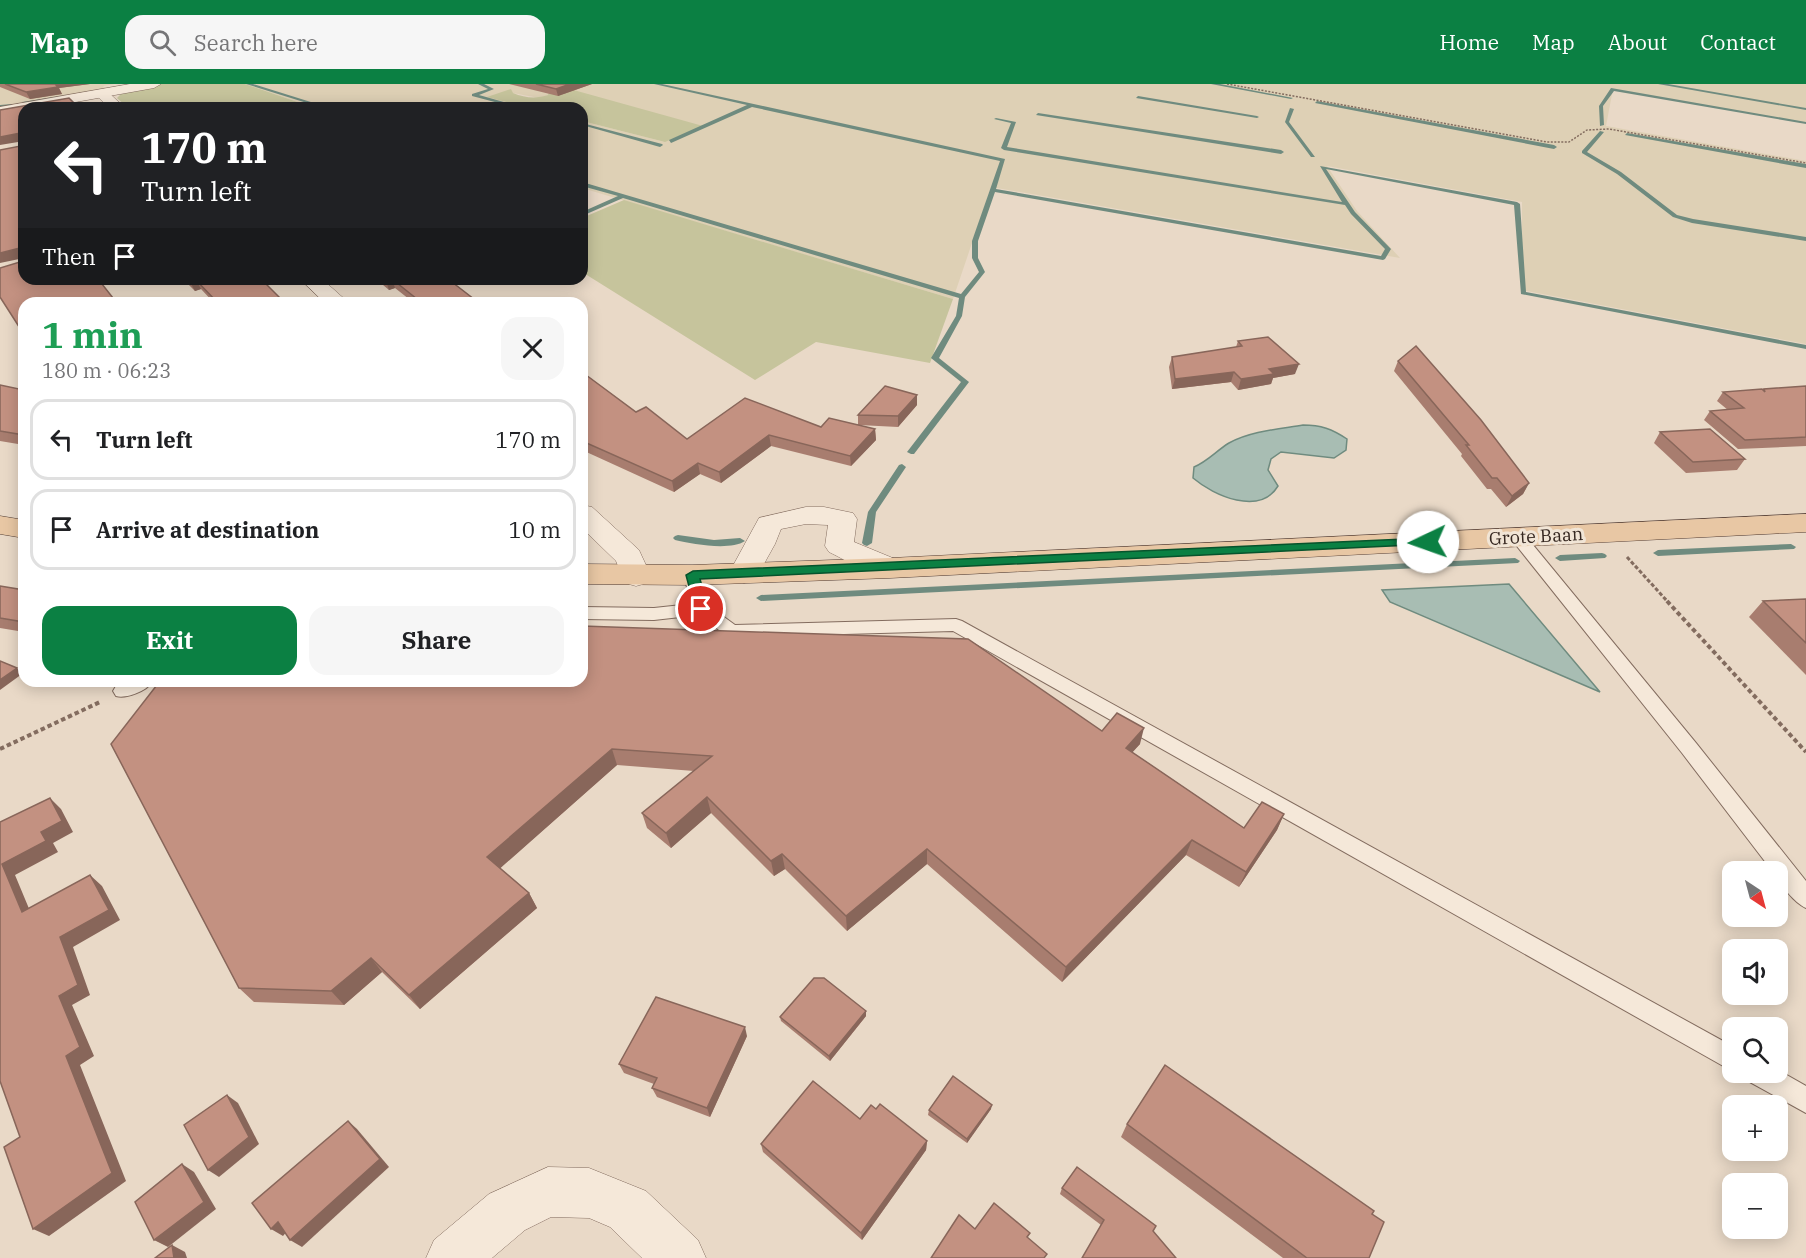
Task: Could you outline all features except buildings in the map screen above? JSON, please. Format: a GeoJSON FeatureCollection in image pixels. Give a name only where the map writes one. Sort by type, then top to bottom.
{"type":"FeatureCollection","features":[{"type":"Feature","properties":{"kind":"main road","name":"Grote Baan"},"geometry":{"type":"LineString","coordinates":[[588,574],[693,575],[890,567],[1806,523]]}},
{"type":"Feature","properties":{"kind":"main road"},"geometry":{"type":"LineString","coordinates":[[0,525],[18,528]]}},
{"type":"Feature","properties":{"kind":"street"},"geometry":{"type":"LineString","coordinates":[[58,102],[154,84]]}},
{"type":"Feature","properties":{"kind":"street"},"geometry":{"type":"LineString","coordinates":[[103,95],[111,102]]}},
{"type":"Feature","properties":{"kind":"street"},"geometry":{"type":"LineString","coordinates":[[0,111],[18,108]]}},
{"type":"Feature","properties":{"kind":"street"},"geometry":{"type":"LineString","coordinates":[[317,285],[331,297]]}},
{"type":"Feature","properties":{"kind":"street"},"geometry":{"type":"LineString","coordinates":[[744,573],[761,544],[769,524],[794,516],[821,514],[843,519],[839,546],[890,567]]}},
{"type":"Feature","properties":{"kind":"street"},"geometry":{"type":"LineString","coordinates":[[588,519],[629,557],[636,576]]}},
{"type":"Feature","properties":{"kind":"street"},"geometry":{"type":"LineString","coordinates":[[452,1258],[507,1212],[548,1192],[589,1193],[628,1209],[680,1258]]}},
{"type":"Feature","properties":{"kind":"lane"},"geometry":{"type":"LineString","coordinates":[[1518,537],[1689,748],[1806,898]]}},
{"type":"Feature","properties":{"kind":"lane"},"geometry":{"type":"LineString","coordinates":[[693,575],[701,609],[732,631],[956,626],[1722,1053]]}},
{"type":"Feature","properties":{"kind":"lane"},"geometry":{"type":"LineString","coordinates":[[588,613],[654,614],[701,609]]}},
{"type":"Feature","properties":{"kind":"lane"},"geometry":{"type":"LineString","coordinates":[[122,691],[131,687]]}},
{"type":"Feature","properties":{"kind":"lane"},"geometry":{"type":"LineString","coordinates":[[1776,1083],[1806,1100]]}},
{"type":"Feature","properties":{"kind":"path"},"geometry":{"type":"LineString","coordinates":[[1227,84],[1547,142],[1568,143],[1577,140],[1587,130],[1609,129],[1806,164]]}},
{"type":"Feature","properties":{"kind":"path"},"geometry":{"type":"LineString","coordinates":[[1604,533],[1806,752]]}},
{"type":"Feature","properties":{"kind":"path"},"geometry":{"type":"LineString","coordinates":[[0,749],[122,691]]}},
{"type":"Feature","properties":{"kind":"shaded area"},"geometry":{"type":"Polygon","coordinates":[[[0,84],[114,84],[103,86],[109,91],[42,102],[18,102],[18,106],[0,109],[0,84]]]}},
{"type":"Feature","properties":{"kind":"shaded area"},"geometry":{"type":"Polygon","coordinates":[[[161,84],[245,84],[298,102],[121,102],[117,98],[122,93],[161,84]]]}},
{"type":"Feature","properties":{"kind":"shaded area"},"geometry":{"type":"Polygon","coordinates":[[[245,84],[539,84],[551,92],[539,98],[513,93],[489,97],[508,102],[298,102],[245,84]]]}},
{"type":"Feature","properties":{"kind":"shaded area"},"geometry":{"type":"Polygon","coordinates":[[[552,84],[1806,84],[1806,123],[1613,89],[1606,126],[1806,161],[1806,344],[1522,290],[1522,202],[1327,166],[1357,211],[1400,258],[991,187],[953,299],[588,190],[588,123],[665,142],[552,84]]]}},
{"type":"Feature","properties":{"kind":"shaded area"},"geometry":{"type":"Polygon","coordinates":[[[552,84],[703,126],[665,142],[588,123],[588,102],[507,102],[487,97],[511,89],[513,93],[522,96],[548,95],[552,84]]]}},
{"type":"Feature","properties":{"kind":"shaded area"},"geometry":{"type":"Polygon","coordinates":[[[624,200],[953,299],[930,363],[816,342],[755,380],[588,276],[588,215],[624,200]]]}},
{"type":"Feature","properties":{"kind":"shaded area"},"geometry":{"type":"Polygon","coordinates":[[[1303,425],[1321,427],[1342,436],[1347,439],[1346,450],[1334,458],[1281,452],[1271,459],[1268,470],[1278,486],[1270,495],[1260,500],[1237,500],[1224,496],[1193,478],[1194,467],[1229,443],[1256,433],[1303,425]]]}},
{"type":"Feature","properties":{"kind":"shaded area"},"geometry":{"type":"Polygon","coordinates":[[[1509,584],[1600,692],[1390,602],[1382,590],[1509,584]]]}},
{"type":"Feature","properties":{"kind":"waterway"},"geometry":{"type":"LineString","coordinates":[[248,84],[308,102]]}},
{"type":"Feature","properties":{"kind":"waterway"},"geometry":{"type":"LineString","coordinates":[[480,84],[492,89],[474,95],[500,102]]}},
{"type":"Feature","properties":{"kind":"waterway"},"geometry":{"type":"LineString","coordinates":[[656,84],[752,105]]}},
{"type":"Feature","properties":{"kind":"waterway"},"geometry":{"type":"LineString","coordinates":[[1213,84],[1291,98]]}},
{"type":"Feature","properties":{"kind":"waterway"},"geometry":{"type":"LineString","coordinates":[[1660,84],[1806,109]]}},
{"type":"Feature","properties":{"kind":"waterway"},"geometry":{"type":"LineString","coordinates":[[1602,125],[1601,106],[1613,89],[1806,123]]}},
{"type":"Feature","properties":{"kind":"waterway"},"geometry":{"type":"LineString","coordinates":[[24,102],[65,96]]}},
{"type":"Feature","properties":{"kind":"waterway"},"geometry":{"type":"LineString","coordinates":[[1138,97],[1257,117]]}},
{"type":"Feature","properties":{"kind":"waterway"},"geometry":{"type":"LineString","coordinates":[[1317,102],[1554,147]]}},
{"type":"Feature","properties":{"kind":"waterway"},"geometry":{"type":"LineString","coordinates":[[0,106],[10,105]]}},
{"type":"Feature","properties":{"kind":"waterway"},"geometry":{"type":"LineString","coordinates":[[671,141],[752,105]]}},
{"type":"Feature","properties":{"kind":"waterway"},"geometry":{"type":"LineString","coordinates":[[752,105],[1003,160],[975,241],[975,258],[982,272],[962,297]]}},
{"type":"Feature","properties":{"kind":"waterway"},"geometry":{"type":"LineString","coordinates":[[1292,109],[1287,122],[1313,156]]}},
{"type":"Feature","properties":{"kind":"waterway"},"geometry":{"type":"LineString","coordinates":[[1038,114],[1281,152]]}},
{"type":"Feature","properties":{"kind":"waterway"},"geometry":{"type":"LineString","coordinates":[[996,119],[1014,122],[1004,148],[1347,204]]}},
{"type":"Feature","properties":{"kind":"waterway"},"geometry":{"type":"LineString","coordinates":[[588,126],[660,145]]}},
{"type":"Feature","properties":{"kind":"waterway"},"geometry":{"type":"LineString","coordinates":[[1602,132],[1584,152],[1619,173],[1675,216],[1692,221],[1806,239]]}},
{"type":"Feature","properties":{"kind":"waterway"},"geometry":{"type":"LineString","coordinates":[[1627,134],[1806,166]]}},
{"type":"Feature","properties":{"kind":"waterway"},"geometry":{"type":"LineString","coordinates":[[1347,204],[1322,167],[1517,204],[1523,293],[1806,347]]}},
{"type":"Feature","properties":{"kind":"waterway"},"geometry":{"type":"LineString","coordinates":[[588,186],[623,196]]}},
{"type":"Feature","properties":{"kind":"waterway"},"geometry":{"type":"LineString","coordinates":[[993,190],[1383,258],[1388,249],[1347,204]]}},
{"type":"Feature","properties":{"kind":"waterway"},"geometry":{"type":"LineString","coordinates":[[588,211],[623,196]]}},
{"type":"Feature","properties":{"kind":"waterway"},"geometry":{"type":"LineString","coordinates":[[623,196],[962,297]]}},
{"type":"Feature","properties":{"kind":"waterway"},"geometry":{"type":"LineString","coordinates":[[911,452],[965,382],[935,358],[959,316],[962,297]]}},
{"type":"Feature","properties":{"kind":"waterway"},"geometry":{"type":"LineString","coordinates":[[867,543],[872,512],[902,467]]}},
{"type":"Feature","properties":{"kind":"waterway"},"geometry":{"type":"LineString","coordinates":[[678,538],[714,543],[740,541]]}},
{"type":"Feature","properties":{"kind":"waterway"},"geometry":{"type":"LineString","coordinates":[[1658,553],[1791,547]]}},
{"type":"Feature","properties":{"kind":"waterway"},"geometry":{"type":"LineString","coordinates":[[1560,558],[1602,556]]}},
{"type":"Feature","properties":{"kind":"waterway"},"geometry":{"type":"LineString","coordinates":[[761,598],[1515,561]]}},
{"type":"Feature","properties":{"kind":"route"},"geometry":{"type":"LineString","coordinates":[[701,609],[693,575],[1428,542]]}}]}
